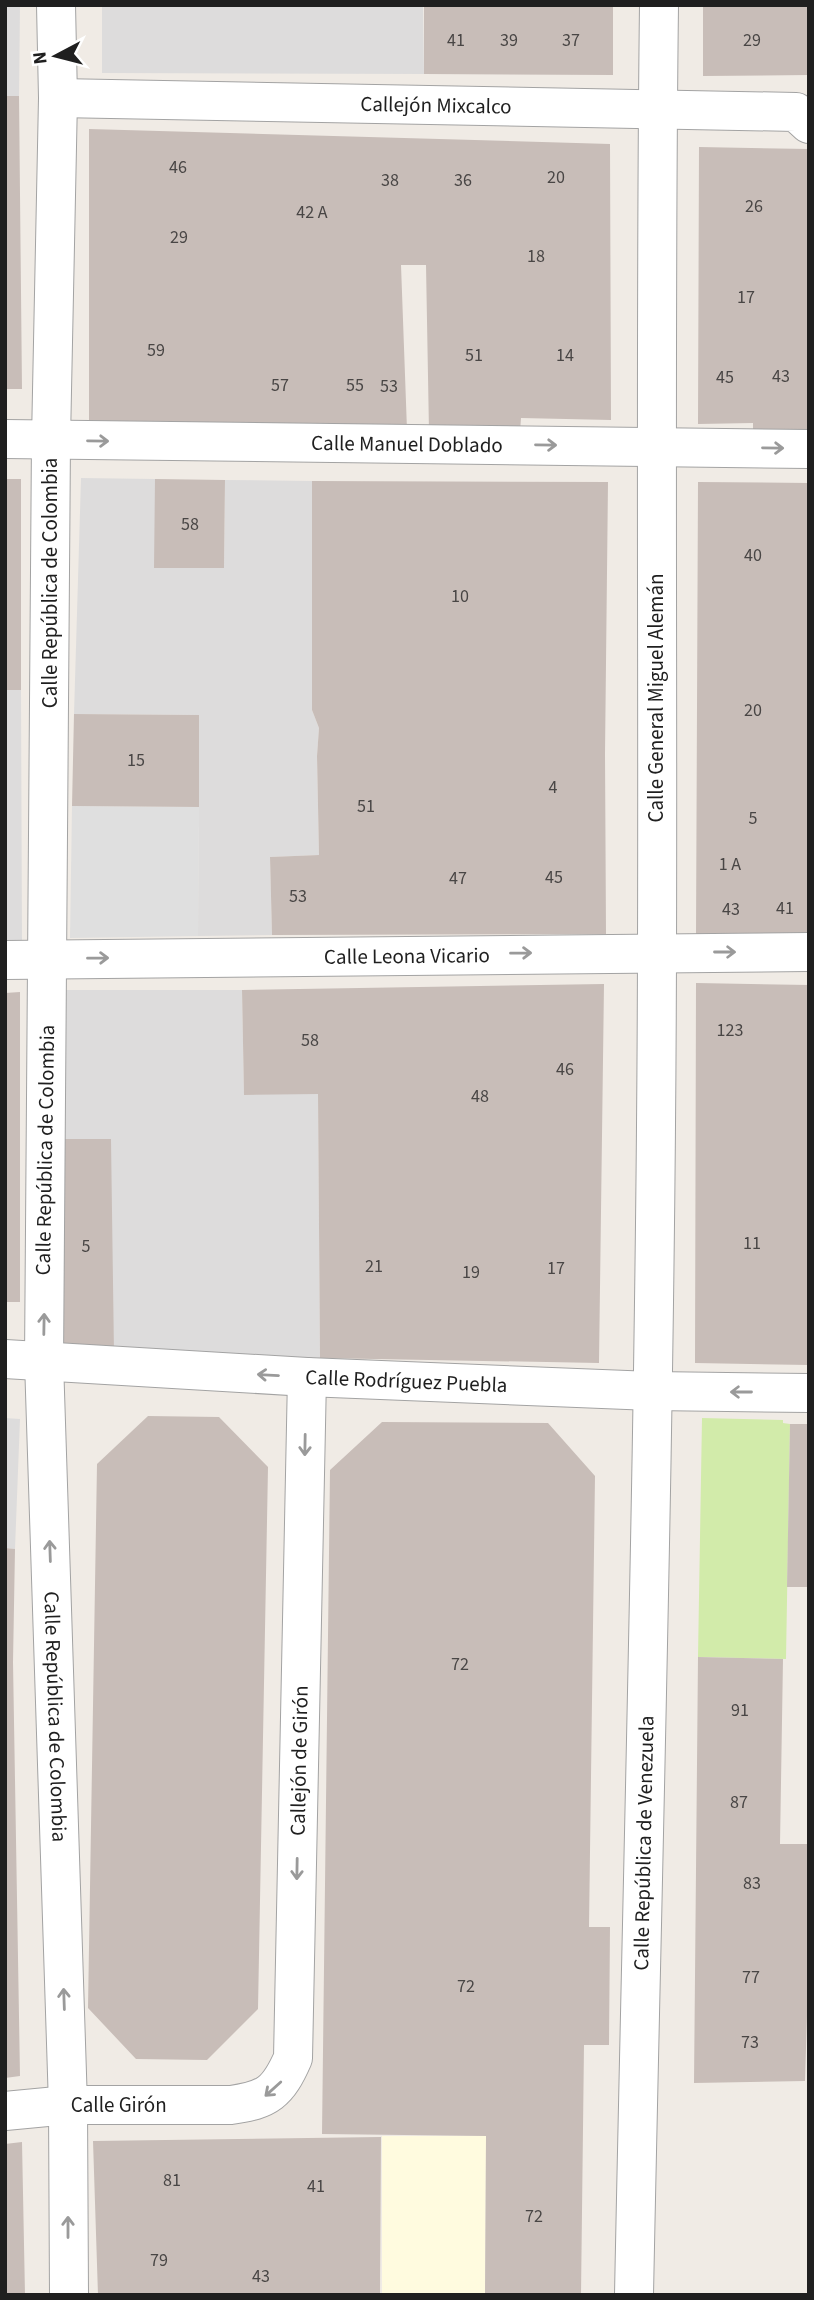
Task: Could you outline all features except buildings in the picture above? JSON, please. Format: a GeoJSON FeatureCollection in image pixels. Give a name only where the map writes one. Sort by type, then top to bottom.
{"type":"FeatureCollection","features":[{"type":"Feature","properties":{"kind":"street","name":"Calle República de Colombia"},"geometry":{"type":"LineString","coordinates":[[56,5],[58,98],[51,440],[44,1361],[68,2105],[69,2295]]}},
{"type":"Feature","properties":{"kind":"street","name":"Calle General Miguel Alemán"},"geometry":{"type":"LineString","coordinates":[[652,1391],[657,952],[659,5]]}},
{"type":"Feature","properties":{"kind":"street","name":"Callejón Mixcalco"},"geometry":{"type":"LineString","coordinates":[[58,98],[796,112],[809,124]]}},
{"type":"Feature","properties":{"kind":"street","name":"Calle Manuel Doblado"},"geometry":{"type":"LineString","coordinates":[[5,439],[809,449]]}},
{"type":"Feature","properties":{"kind":"street","name":"Calle Leona Vicario"},"geometry":{"type":"LineString","coordinates":[[5,960],[809,952]]}},
{"type":"Feature","properties":{"kind":"street","name":"Calle Rodríguez Puebla"},"geometry":{"type":"LineString","coordinates":[[5,1359],[307,1377],[652,1391],[809,1393]]}},
{"type":"Feature","properties":{"kind":"street","name":"Callejón de Girón"},"geometry":{"type":"LineString","coordinates":[[231,2105],[253,2102],[271,2094],[284,2078],[293,2058],[307,1377]]}},
{"type":"Feature","properties":{"kind":"street","name":"Calle República de Venezuela"},"geometry":{"type":"LineString","coordinates":[[634,2295],[652,1391]]}},
{"type":"Feature","properties":{"kind":"street","name":"Calle Girón"},"geometry":{"type":"LineString","coordinates":[[5,2111],[68,2105],[231,2105]]}},
{"type":"Feature","properties":{"kind":"shaded area"},"geometry":{"type":"Polygon","coordinates":[[[5,5],[20,5],[19,96],[5,96],[5,5]]]}},
{"type":"Feature","properties":{"kind":"shaded area"},"geometry":{"type":"Polygon","coordinates":[[[102,5],[423,5],[424,74],[102,73],[102,5]]]}},
{"type":"Feature","properties":{"kind":"shaded area"},"geometry":{"type":"Polygon","coordinates":[[[81,478],[155,479],[155,568],[224,568],[225,480],[312,481],[312,710],[319,728],[319,855],[270,857],[272,935],[198,936],[199,715],[74,714],[81,478]]]}},
{"type":"Feature","properties":{"kind":"shaded area"},"geometry":{"type":"Polygon","coordinates":[[[5,690],[21,690],[22,942],[5,942],[5,690]]]}},
{"type":"Feature","properties":{"kind":"shaded area"},"geometry":{"type":"Polygon","coordinates":[[[72,806],[199,807],[198,936],[70,938],[72,806]]]}},
{"type":"Feature","properties":{"kind":"shaded area"},"geometry":{"type":"Polygon","coordinates":[[[60,990],[242,990],[244,1094],[318,1094],[320,1358],[114,1354],[60,1139],[60,990]]]}},
{"type":"Feature","properties":{"kind":"shaded area"},"geometry":{"type":"Polygon","coordinates":[[[5,1418],[20,1419],[15,1549],[5,1548],[5,1418]]]}},
{"type":"Feature","properties":{"kind":"shaded area"},"geometry":{"type":"Polygon","coordinates":[[[382,2136],[486,2136],[485,2295],[382,2295],[382,2136]]]}},
{"type":"Feature","properties":{"kind":"green space"},"geometry":{"type":"Polygon","coordinates":[[[702,1418],[783,1420],[783,1423],[790,1424],[786,1659],[698,1657],[702,1418]]]}}]}
